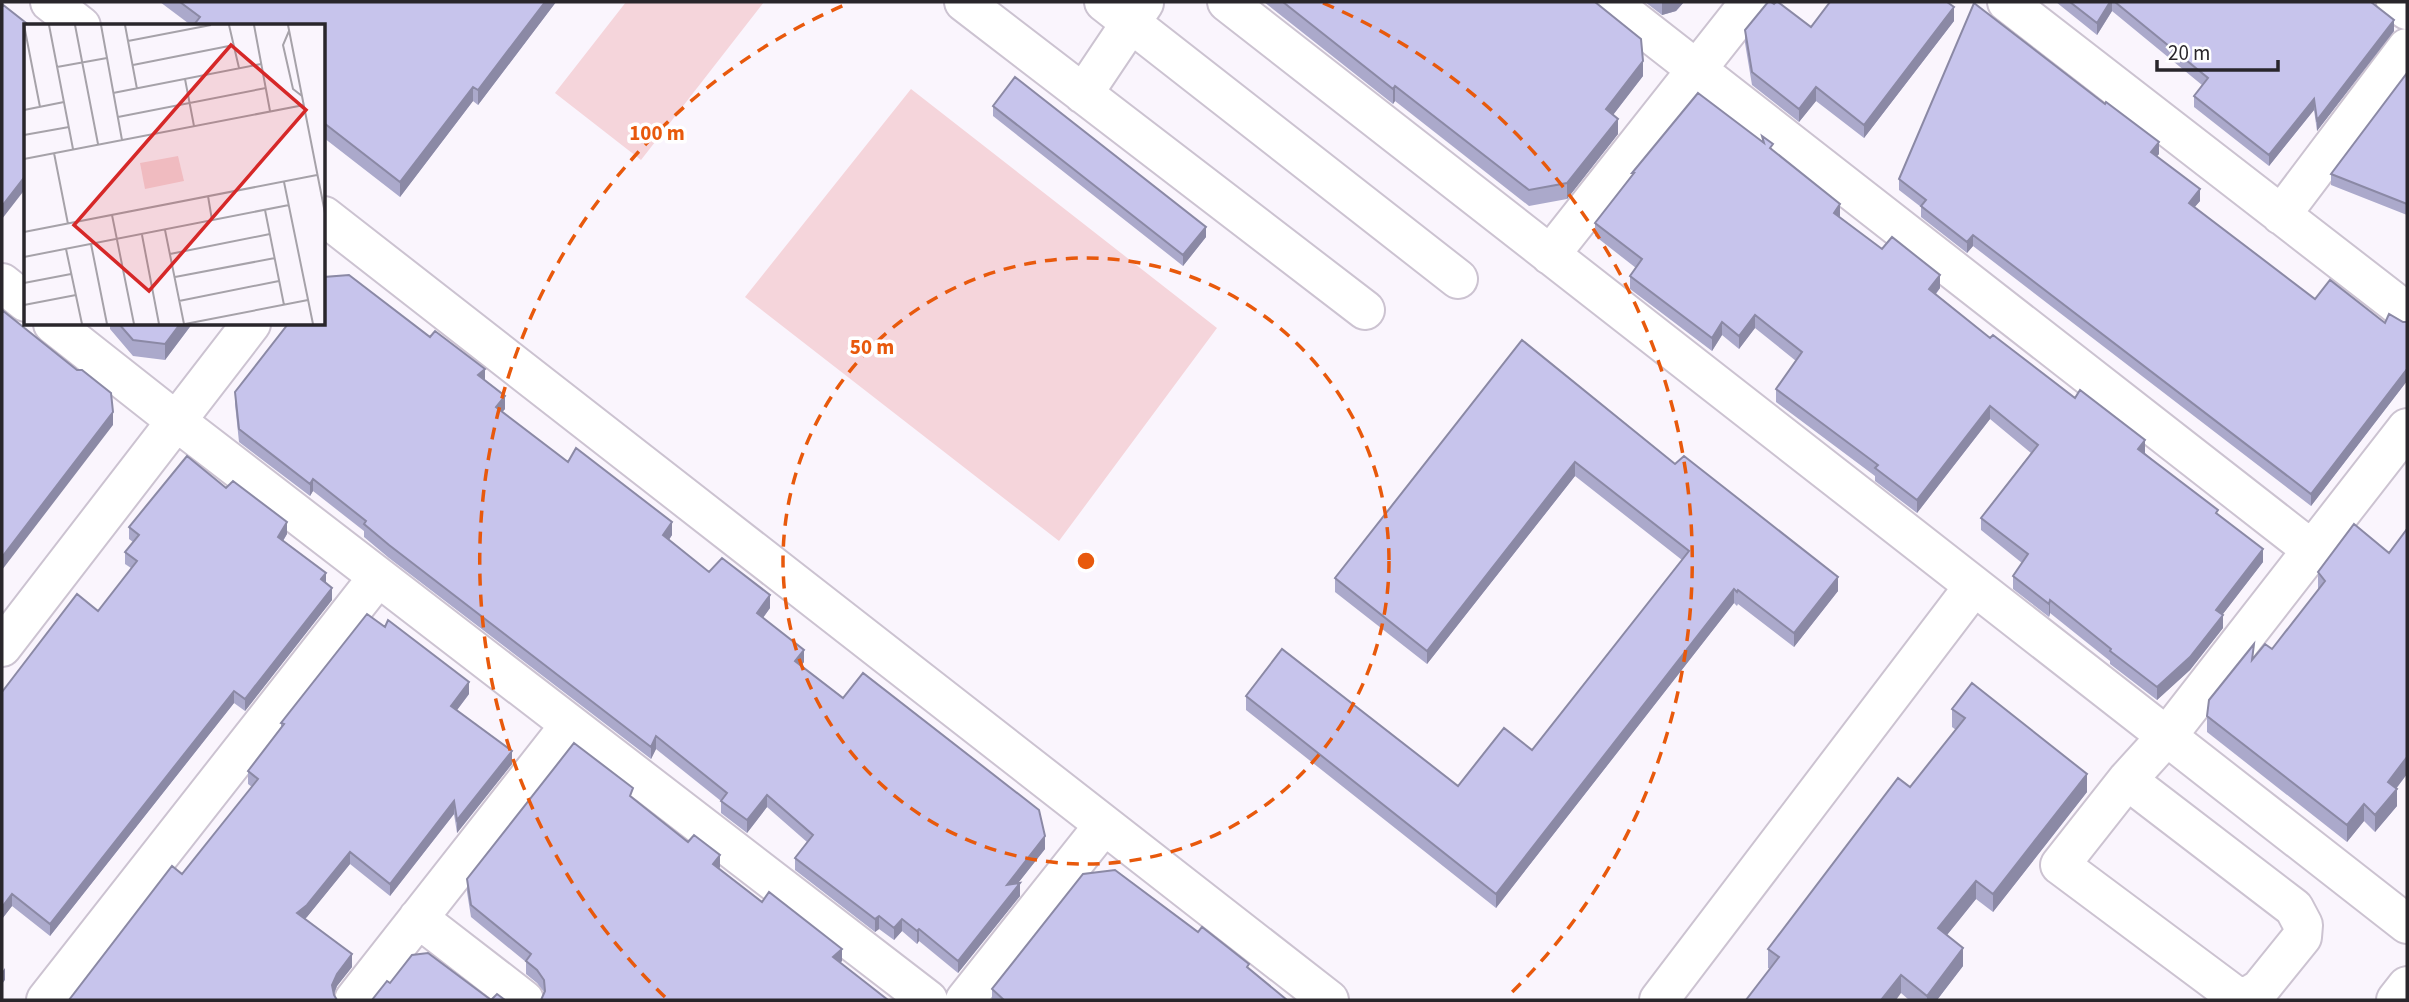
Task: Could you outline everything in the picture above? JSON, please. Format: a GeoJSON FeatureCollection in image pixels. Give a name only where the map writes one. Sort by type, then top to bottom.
{"type":"FeatureCollection","features":[{"type":"Feature","properties":{"kind":"street"},"geometry":{"type":"LineString","coordinates":[[50,2],[78,24]]}},
{"type":"Feature","properties":{"kind":"street"},"geometry":{"type":"LineString","coordinates":[[964,2],[1365,310]]}},
{"type":"Feature","properties":{"kind":"street"},"geometry":{"type":"LineString","coordinates":[[1227,2],[2407,924]]}},
{"type":"Feature","properties":{"kind":"street"},"geometry":{"type":"LineString","coordinates":[[1610,2],[2312,550]]}},
{"type":"Feature","properties":{"kind":"street"},"geometry":{"type":"LineString","coordinates":[[1550,255],[1750,2]]}},
{"type":"Feature","properties":{"kind":"street"},"geometry":{"type":"LineString","coordinates":[[2007,2],[2407,312]]}},
{"type":"Feature","properties":{"kind":"street"},"geometry":{"type":"LineString","coordinates":[[2396,2],[2407,10]]}},
{"type":"Feature","properties":{"kind":"street"},"geometry":{"type":"LineString","coordinates":[[1083,93],[1127,9],[1458,279]]}},
{"type":"Feature","properties":{"kind":"street"},"geometry":{"type":"LineString","coordinates":[[2281,215],[2407,48]]}},
{"type":"Feature","properties":{"kind":"street"},"geometry":{"type":"LineString","coordinates":[[326,222],[1329,1000]]}},
{"type":"Feature","properties":{"kind":"street"},"geometry":{"type":"LineString","coordinates":[[2,283],[24,300]]}},
{"type":"Feature","properties":{"kind":"street"},"geometry":{"type":"LineString","coordinates":[[56,326],[928,1000]]}},
{"type":"Feature","properties":{"kind":"street"},"geometry":{"type":"LineString","coordinates":[[2,647],[249,326]]}},
{"type":"Feature","properties":{"kind":"street"},"geometry":{"type":"LineString","coordinates":[[2127,780],[2294,908],[2304,925],[2302,937],[2260,989],[2250,995],[2237,997],[2060,865],[2127,780],[2167,736],[2407,428]]}},
{"type":"Feature","properties":{"kind":"street"},"geometry":{"type":"LineString","coordinates":[[47,1000],[378,576]]}},
{"type":"Feature","properties":{"kind":"street"},"geometry":{"type":"LineString","coordinates":[[1659,1000],[1974,586]]}},
{"type":"Feature","properties":{"kind":"street"},"geometry":{"type":"LineString","coordinates":[[354,1000],[570,725]]}},
{"type":"Feature","properties":{"kind":"street"},"geometry":{"type":"LineString","coordinates":[[965,1000],[1104,825]]}},
{"type":"Feature","properties":{"kind":"street"},"geometry":{"type":"LineString","coordinates":[[418,918],[524,1000]]}},
{"type":"Feature","properties":{"kind":"street"},"geometry":{"type":"LineString","coordinates":[[2396,1000],[2407,986]]}},
{"type":"Feature","properties":{"kind":"shaded area"},"geometry":{"type":"Polygon","coordinates":[[[626,2],[764,2],[641,160],[555,93],[626,2]]]}},
{"type":"Feature","properties":{"kind":"shaded area"},"geometry":{"type":"Polygon","coordinates":[[[911,89],[1217,328],[1059,541],[745,297],[911,89]]]}},
{"type":"Feature","properties":{"kind":"building"},"geometry":{"type":"Polygon","coordinates":[[[180,2],[545,2],[478,90],[473,87],[400,182],[326,125],[326,24],[195,24],[200,17],[180,2]]]}},
{"type":"Feature","properties":{"kind":"building"},"geometry":{"type":"Polygon","coordinates":[[[1283,2],[1595,2],[1641,39],[1643,61],[1606,109],[1618,119],[1567,183],[1529,190],[1395,86],[1393,89],[1283,2]]]}},
{"type":"Feature","properties":{"kind":"building"},"geometry":{"type":"Polygon","coordinates":[[[1768,2],[1778,2],[1811,27],[1830,2],[1947,2],[1954,7],[1864,125],[1816,87],[1799,109],[1752,72],[1745,30],[1768,2]]]}},
{"type":"Feature","properties":{"kind":"building"},"geometry":{"type":"Polygon","coordinates":[[[2070,2],[2110,2],[2097,23],[2070,2]]]}},
{"type":"Feature","properties":{"kind":"building"},"geometry":{"type":"Polygon","coordinates":[[[2115,2],[2371,2],[2394,20],[2317,120],[2314,99],[2269,155],[2194,96],[2208,78],[2115,2]]]}},
{"type":"Feature","properties":{"kind":"building"},"geometry":{"type":"Polygon","coordinates":[[[1974,3],[2159,142],[2151,152],[2200,189],[2189,203],[2315,299],[2330,280],[2385,323],[2389,314],[2407,322],[2407,369],[2311,494],[1973,235],[1967,242],[1921,206],[1926,200],[1899,179],[1974,3]]]}},
{"type":"Feature","properties":{"kind":"building"},"geometry":{"type":"Polygon","coordinates":[[[2,4],[27,24],[24,24],[24,178],[2,206],[2,4]]]}},
{"type":"Feature","properties":{"kind":"building"},"geometry":{"type":"Polygon","coordinates":[[[2407,73],[2407,204],[2331,174],[2407,73]]]}},
{"type":"Feature","properties":{"kind":"building"},"geometry":{"type":"Polygon","coordinates":[[[1015,77],[1206,227],[1183,255],[993,106],[1015,77]]]}},
{"type":"Feature","properties":{"kind":"building"},"geometry":{"type":"Polygon","coordinates":[[[1698,93],[1764,143],[1762,136],[1773,144],[1770,148],[1840,204],[1834,213],[1882,249],[1892,237],[1940,275],[1929,289],[1990,338],[1993,335],[2075,398],[2080,390],[2145,440],[2138,449],[2218,510],[2216,513],[2263,549],[2216,610],[2223,615],[2190,657],[2157,687],[2050,600],[2049,604],[2013,576],[2028,554],[1981,518],[2038,445],[1990,406],[1917,500],[1875,468],[1878,465],[1776,389],[1802,352],[1755,315],[1739,336],[1722,322],[1712,338],[1630,276],[1642,259],[1595,223],[1698,93]]]}},
{"type":"Feature","properties":{"kind":"building"},"geometry":{"type":"Polygon","coordinates":[[[349,275],[430,337],[435,331],[485,369],[478,375],[505,396],[496,407],[568,462],[576,448],[672,522],[663,535],[709,572],[722,558],[770,595],[757,613],[804,650],[795,661],[843,698],[863,673],[1039,810],[1045,836],[1007,885],[1020,883],[958,961],[919,929],[917,931],[902,919],[894,928],[879,916],[875,919],[795,858],[813,835],[767,795],[747,820],[721,801],[727,793],[656,736],[651,747],[389,545],[364,524],[366,521],[313,479],[310,484],[239,429],[235,392],[286,326],[326,326],[326,277],[349,275]]]}},
{"type":"Feature","properties":{"kind":"building"},"geometry":{"type":"Polygon","coordinates":[[[2,310],[77,370],[82,370],[111,393],[113,412],[2,557],[2,310]]]}},
{"type":"Feature","properties":{"kind":"building"},"geometry":{"type":"Polygon","coordinates":[[[121,326],[178,326],[165,344],[133,340],[121,326]]]}},
{"type":"Feature","properties":{"kind":"building"},"geometry":{"type":"Polygon","coordinates":[[[1522,340],[1675,464],[1684,456],[1838,577],[1794,633],[1734,589],[1496,894],[1246,696],[1282,649],[1458,786],[1504,728],[1532,750],[1689,551],[1575,462],[1427,651],[1335,578],[1522,340]]]}},
{"type":"Feature","properties":{"kind":"building"},"geometry":{"type":"Polygon","coordinates":[[[187,456],[226,488],[233,481],[287,522],[278,537],[326,573],[321,579],[332,588],[245,699],[234,691],[50,924],[12,894],[2,907],[2,692],[77,594],[98,611],[137,561],[125,552],[139,535],[129,527],[187,456]]]}},
{"type":"Feature","properties":{"kind":"building"},"geometry":{"type":"Polygon","coordinates":[[[2354,524],[2389,553],[2407,529],[2407,757],[2388,782],[2397,789],[2375,815],[2364,804],[2347,825],[2207,716],[2209,700],[2254,644],[2252,660],[2265,644],[2272,649],[2325,581],[2318,572],[2354,524]]]}},
{"type":"Feature","properties":{"kind":"building"},"geometry":{"type":"Polygon","coordinates":[[[367,614],[385,627],[388,620],[469,682],[451,706],[512,751],[457,820],[454,801],[390,884],[350,852],[307,905],[297,913],[352,954],[332,985],[337,1000],[69,1000],[172,866],[182,874],[258,779],[248,771],[284,724],[281,723],[367,614]]]}},
{"type":"Feature","properties":{"kind":"building"},"geometry":{"type":"Polygon","coordinates":[[[1972,683],[2087,774],[1993,894],[1976,881],[1938,928],[1963,948],[1927,996],[1901,975],[1881,1000],[1746,1000],[1779,957],[1768,949],[1898,778],[1910,787],[1965,718],[1952,709],[1972,683]]]}},
{"type":"Feature","properties":{"kind":"building"},"geometry":{"type":"Polygon","coordinates":[[[574,743],[633,788],[630,796],[688,842],[694,835],[720,855],[713,864],[762,902],[769,892],[842,949],[833,957],[888,1000],[541,1000],[545,991],[544,980],[526,961],[531,954],[471,905],[467,879],[574,743]]]}},
{"type":"Feature","properties":{"kind":"building"},"geometry":{"type":"Polygon","coordinates":[[[1115,870],[1198,932],[1202,927],[1249,964],[1247,967],[1287,1000],[1004,1000],[992,989],[1083,874],[1115,870]]]}},
{"type":"Feature","properties":{"kind":"building"},"geometry":{"type":"Polygon","coordinates":[[[428,953],[491,1000],[372,1000],[387,981],[390,983],[412,955],[428,953]]]}},
{"type":"Feature","properties":{"kind":"building"},"geometry":{"type":"Polygon","coordinates":[[[497,994],[505,1000],[491,1000],[497,994]]]}}]}
